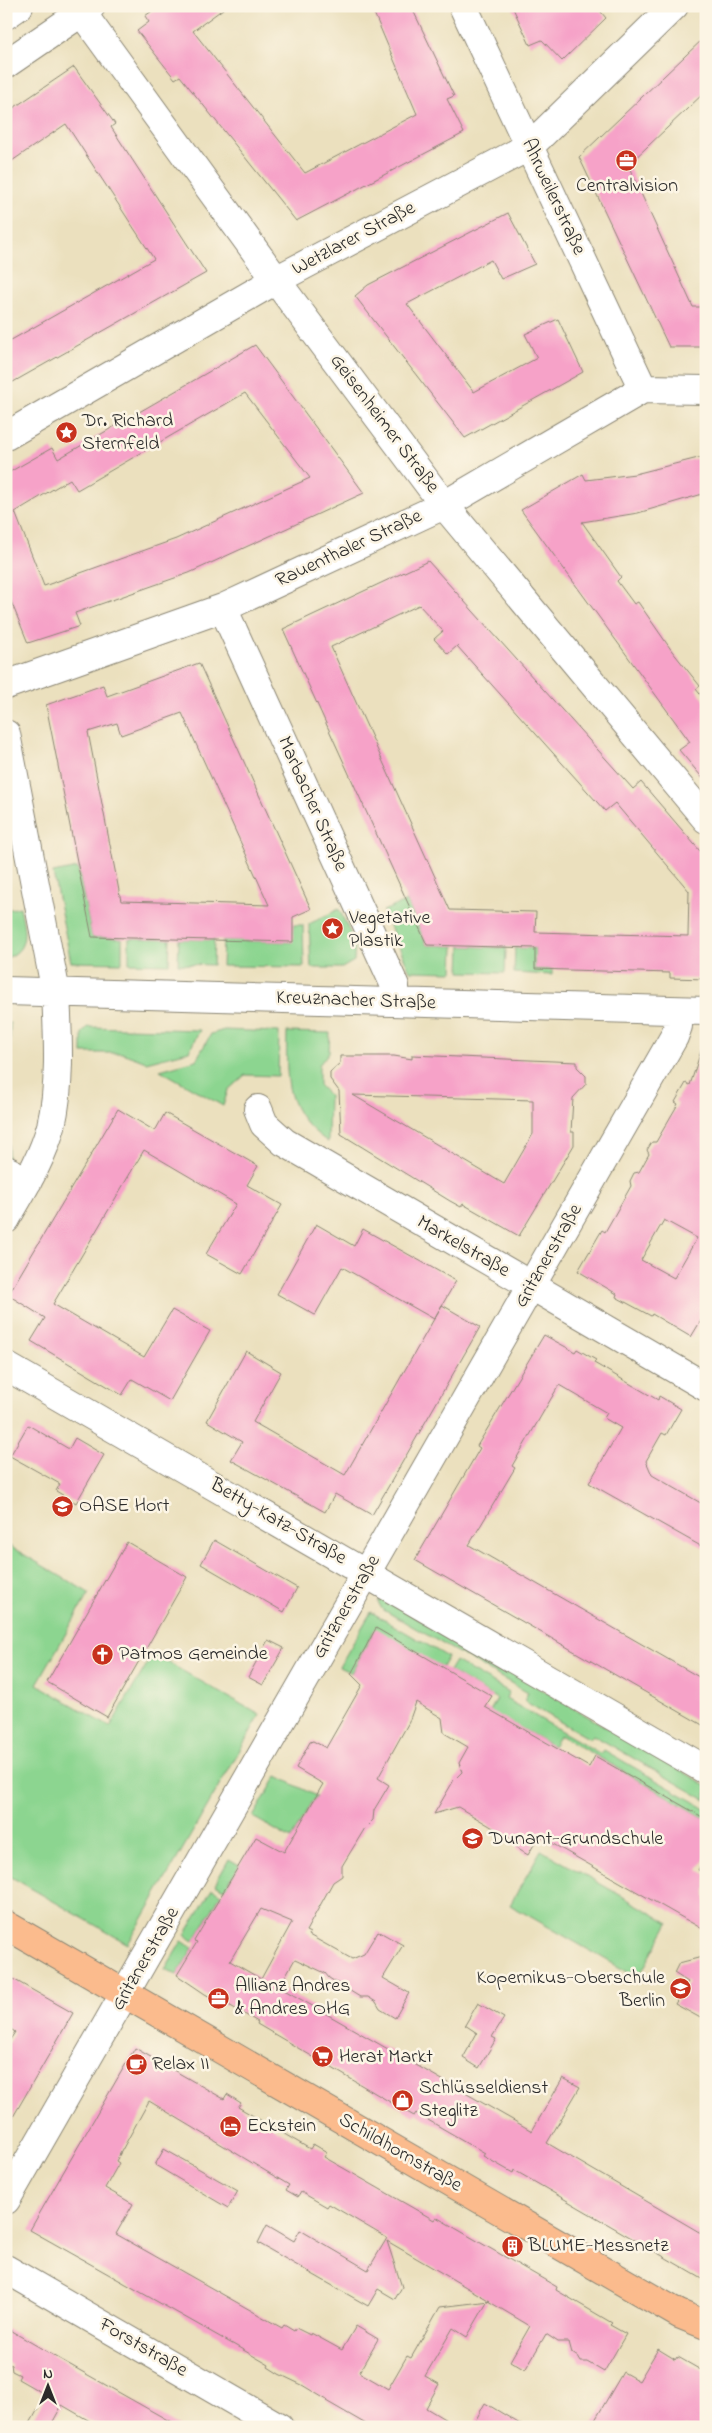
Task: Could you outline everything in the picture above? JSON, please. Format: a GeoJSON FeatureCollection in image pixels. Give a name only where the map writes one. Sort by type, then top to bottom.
{"type":"FeatureCollection","features":[{"type":"Feature","properties":{"kind":"main road","name":"Schildhornstraße"},"geometry":{"type":"LineString","coordinates":[[6,1925],[700,2327]]}},
{"type":"Feature","properties":{"kind":"street"},"geometry":{"type":"LineString","coordinates":[[6,15],[19,6]]}},
{"type":"Feature","properties":{"kind":"street","name":"Ahrweilerstraße"},"geometry":{"type":"LineString","coordinates":[[462,6],[530,146],[643,389]]}},
{"type":"Feature","properties":{"kind":"street","name":"Wetzlarer Straße"},"geometry":{"type":"LineString","coordinates":[[6,436],[276,280],[530,146],[674,6]]}},
{"type":"Feature","properties":{"kind":"street"},"geometry":{"type":"LineString","coordinates":[[6,64],[83,9]]}},
{"type":"Feature","properties":{"kind":"street","name":"Geisenheimer Straße"},"geometry":{"type":"LineString","coordinates":[[83,9],[276,280],[444,505],[706,819]]}},
{"type":"Feature","properties":{"kind":"street"},"geometry":{"type":"LineString","coordinates":[[643,389],[706,390]]}},
{"type":"Feature","properties":{"kind":"street","name":"Rauenthaler Straße"},"geometry":{"type":"LineString","coordinates":[[6,685],[223,608],[444,505],[643,389]]}},
{"type":"Feature","properties":{"kind":"street","name":"Marbacher Straße"},"geometry":{"type":"LineString","coordinates":[[223,608],[395,986],[394,1002]]}},
{"type":"Feature","properties":{"kind":"street"},"geometry":{"type":"LineString","coordinates":[[6,734],[56,993],[56,1078],[53,1112],[43,1150],[17,1176],[6,1219]]}},
{"type":"Feature","properties":{"kind":"street","name":"Kreuznacher Straße"},"geometry":{"type":"LineString","coordinates":[[6,992],[706,1011]]}},
{"type":"Feature","properties":{"kind":"street","name":"Gritznerstraße"},"geometry":{"type":"LineString","coordinates":[[6,2200],[674,1037],[678,1026],[678,1011]]}},
{"type":"Feature","properties":{"kind":"street","name":"Markelstraße"},"geometry":{"type":"LineString","coordinates":[[258,1109],[264,1124],[284,1142],[706,1387]]}},
{"type":"Feature","properties":{"kind":"street","name":"Betty-Katz-Straße"},"geometry":{"type":"LineString","coordinates":[[6,1366],[706,1770]]}},
{"type":"Feature","properties":{"kind":"street","name":"Forststraße"},"geometry":{"type":"LineString","coordinates":[[6,2269],[279,2427]]}},
{"type":"Feature","properties":{"kind":"green space"},"geometry":{"type":"Polygon","coordinates":[[[78,868],[92,937],[122,938],[122,963],[71,962],[53,873],[78,868]]]}},
{"type":"Feature","properties":{"kind":"green space"},"geometry":{"type":"Polygon","coordinates":[[[407,901],[427,945],[454,946],[453,972],[410,971],[383,911],[407,901]]]}},
{"type":"Feature","properties":{"kind":"green space"},"geometry":{"type":"Polygon","coordinates":[[[20,907],[24,937],[19,949],[6,958],[6,910],[20,907]]]}},
{"type":"Feature","properties":{"kind":"green space"},"geometry":{"type":"Polygon","coordinates":[[[339,909],[355,943],[354,961],[342,968],[311,968],[309,924],[339,909]]]}},
{"type":"Feature","properties":{"kind":"green space"},"geometry":{"type":"Polygon","coordinates":[[[293,925],[303,925],[304,967],[222,966],[223,940],[292,942],[293,925]]]}},
{"type":"Feature","properties":{"kind":"green space"},"geometry":{"type":"Polygon","coordinates":[[[129,938],[170,939],[169,964],[129,963],[129,938]]]}},
{"type":"Feature","properties":{"kind":"green space"},"geometry":{"type":"Polygon","coordinates":[[[179,939],[214,940],[213,965],[178,964],[179,939]]]}},
{"type":"Feature","properties":{"kind":"green space"},"geometry":{"type":"Polygon","coordinates":[[[461,946],[506,948],[505,973],[460,972],[461,946]]]}},
{"type":"Feature","properties":{"kind":"green space"},"geometry":{"type":"Polygon","coordinates":[[[515,948],[535,948],[535,969],[552,969],[552,975],[514,973],[515,948]]]}},
{"type":"Feature","properties":{"kind":"green space"},"geometry":{"type":"Polygon","coordinates":[[[6,1023],[10,1023],[8,1158],[6,1162],[6,1023]]]}},
{"type":"Feature","properties":{"kind":"green space"},"geometry":{"type":"Polygon","coordinates":[[[88,1027],[200,1030],[189,1051],[146,1062],[122,1053],[82,1053],[82,1033],[88,1027]]]}},
{"type":"Feature","properties":{"kind":"green space"},"geometry":{"type":"Polygon","coordinates":[[[224,1030],[279,1032],[278,1076],[245,1075],[228,1090],[223,1106],[160,1070],[196,1060],[211,1034],[224,1030]]]}},
{"type":"Feature","properties":{"kind":"green space"},"geometry":{"type":"Polygon","coordinates":[[[287,1032],[330,1033],[329,1052],[319,1065],[319,1085],[329,1095],[328,1142],[314,1131],[295,1107],[288,1080],[287,1032]]]}},
{"type":"Feature","properties":{"kind":"green space"},"geometry":{"type":"Polygon","coordinates":[[[6,1544],[89,1593],[37,1684],[110,1727],[153,1654],[260,1715],[128,1944],[6,1874],[6,1544]]]}},
{"type":"Feature","properties":{"kind":"green space"},"geometry":{"type":"Polygon","coordinates":[[[382,1597],[706,1785],[706,1800],[593,1735],[590,1739],[524,1701],[528,1693],[382,1609],[378,1602],[382,1597]]]}},
{"type":"Feature","properties":{"kind":"green space"},"geometry":{"type":"Polygon","coordinates":[[[371,1612],[448,1657],[442,1667],[374,1631],[351,1673],[339,1667],[371,1612]]]}},
{"type":"Feature","properties":{"kind":"green space"},"geometry":{"type":"Polygon","coordinates":[[[455,1661],[509,1692],[506,1699],[601,1754],[604,1750],[706,1809],[706,1819],[560,1735],[553,1746],[490,1711],[497,1699],[449,1671],[455,1661]]]}},
{"type":"Feature","properties":{"kind":"green space"},"geometry":{"type":"Polygon","coordinates":[[[277,1776],[316,1796],[291,1839],[253,1817],[277,1776]]]}},
{"type":"Feature","properties":{"kind":"green space"},"geometry":{"type":"Polygon","coordinates":[[[541,1850],[669,1923],[638,1978],[510,1905],[541,1850]]]}},
{"type":"Feature","properties":{"kind":"green space"},"geometry":{"type":"Polygon","coordinates":[[[229,1859],[241,1866],[229,1881],[227,1890],[215,1884],[229,1859]]]}},
{"type":"Feature","properties":{"kind":"green space"},"geometry":{"type":"Polygon","coordinates":[[[212,1889],[224,1895],[223,1898],[220,1896],[194,1941],[185,1935],[212,1889]]]}},
{"type":"Feature","properties":{"kind":"green space"},"geometry":{"type":"Polygon","coordinates":[[[182,1941],[193,1948],[177,1975],[165,1969],[182,1941]]]}},
{"type":"Feature","properties":{"kind":"building"},"geometry":{"type":"Polygon","coordinates":[[[159,6],[227,6],[193,31],[305,173],[417,114],[371,6],[411,6],[454,96],[447,99],[464,133],[296,221],[180,76],[175,79],[137,31],[149,22],[145,16],[159,6]]]}},
{"type":"Feature","properties":{"kind":"building"},"geometry":{"type":"Polygon","coordinates":[[[512,6],[596,6],[606,18],[562,61],[542,40],[530,45],[512,6]]]}},
{"type":"Feature","properties":{"kind":"building"},"geometry":{"type":"Polygon","coordinates":[[[706,36],[706,91],[628,165],[693,307],[706,307],[706,347],[669,347],[579,157],[706,36]]]}},
{"type":"Feature","properties":{"kind":"building"},"geometry":{"type":"Polygon","coordinates":[[[74,67],[115,124],[111,127],[206,273],[6,386],[6,343],[154,259],[66,124],[6,165],[6,113],[74,67]]]}},
{"type":"Feature","properties":{"kind":"building"},"geometry":{"type":"Polygon","coordinates":[[[508,213],[535,264],[501,279],[491,260],[407,304],[474,392],[537,358],[525,334],[558,319],[583,372],[465,438],[355,296],[368,285],[508,213]]]}},
{"type":"Feature","properties":{"kind":"building"},"geometry":{"type":"Polygon","coordinates":[[[255,345],[364,493],[189,573],[75,613],[80,626],[28,643],[6,589],[6,474],[52,448],[58,459],[255,345]],[[245,393],[77,490],[70,479],[15,512],[44,586],[176,539],[310,478],[245,393]]]}},
{"type":"Feature","properties":{"kind":"building"},"geometry":{"type":"Polygon","coordinates":[[[706,456],[706,493],[638,513],[582,522],[621,577],[617,581],[634,604],[638,602],[672,651],[700,686],[696,689],[706,702],[706,782],[679,750],[690,742],[521,510],[583,474],[586,480],[635,474],[706,456]]]}},
{"type":"Feature","properties":{"kind":"building"},"geometry":{"type":"Polygon","coordinates":[[[428,561],[633,789],[641,782],[706,858],[706,979],[670,978],[670,973],[535,969],[535,948],[427,945],[283,629],[428,561]],[[419,605],[331,647],[450,910],[536,912],[535,932],[688,936],[689,891],[615,803],[605,811],[457,646],[448,654],[434,639],[443,631],[419,605]]]}},
{"type":"Feature","properties":{"kind":"building"},"geometry":{"type":"Polygon","coordinates":[[[199,663],[311,909],[293,917],[293,942],[92,937],[46,705],[103,685],[107,696],[199,663]],[[182,713],[121,735],[117,723],[88,732],[121,901],[269,905],[182,713]]]}},
{"type":"Feature","properties":{"kind":"building"},"geometry":{"type":"Polygon","coordinates":[[[702,1048],[706,1049],[706,1312],[691,1337],[652,1314],[651,1316],[616,1297],[617,1294],[578,1271],[602,1230],[605,1232],[631,1186],[630,1181],[634,1173],[639,1172],[649,1154],[647,1150],[652,1142],[656,1142],[678,1104],[675,1102],[686,1083],[690,1085],[702,1048]],[[664,1220],[641,1260],[674,1278],[697,1238],[664,1220]]]}},
{"type":"Feature","properties":{"kind":"building"},"geometry":{"type":"Polygon","coordinates":[[[412,1055],[577,1062],[577,1067],[586,1076],[586,1084],[573,1098],[571,1132],[574,1132],[574,1145],[519,1236],[463,1204],[461,1207],[450,1201],[341,1134],[339,1091],[330,1079],[330,1072],[340,1063],[340,1056],[394,1056],[412,1059],[412,1055]],[[353,1095],[504,1184],[533,1134],[533,1100],[353,1095]]]}},
{"type":"Feature","properties":{"kind":"building"},"geometry":{"type":"Polygon","coordinates":[[[118,1109],[155,1131],[165,1113],[258,1166],[247,1185],[282,1205],[242,1274],[206,1254],[236,1204],[144,1150],[53,1304],[144,1357],[172,1310],[210,1331],[170,1401],[132,1379],[122,1395],[31,1341],[45,1318],[8,1295],[118,1109]]]}},
{"type":"Feature","properties":{"kind":"building"},"geometry":{"type":"Polygon","coordinates":[[[316,1224],[354,1246],[363,1229],[456,1281],[434,1319],[342,1267],[315,1315],[277,1294],[316,1224]]]}},
{"type":"Feature","properties":{"kind":"building"},"geometry":{"type":"Polygon","coordinates":[[[442,1305],[480,1327],[372,1515],[335,1494],[325,1512],[231,1460],[242,1442],[207,1421],[246,1351],[281,1372],[253,1422],[345,1475],[442,1305]]]}},
{"type":"Feature","properties":{"kind":"building"},"geometry":{"type":"Polygon","coordinates":[[[544,1335],[575,1352],[577,1349],[596,1360],[594,1363],[658,1400],[659,1396],[681,1409],[666,1435],[662,1433],[646,1461],[652,1475],[706,1506],[706,1549],[589,1483],[621,1428],[604,1418],[607,1413],[559,1385],[512,1466],[515,1468],[469,1545],[706,1681],[706,1727],[415,1560],[480,1448],[477,1446],[544,1335]]]}},
{"type":"Feature","properties":{"kind":"building"},"geometry":{"type":"Polygon","coordinates":[[[28,1425],[69,1449],[75,1438],[104,1455],[76,1503],[56,1491],[60,1484],[10,1456],[28,1425]]]}},
{"type":"Feature","properties":{"kind":"building"},"geometry":{"type":"Polygon","coordinates":[[[214,1540],[297,1588],[284,1612],[201,1564],[214,1540]]]}},
{"type":"Feature","properties":{"kind":"building","name":"Patmos Gemeinde"},"geometry":{"type":"Polygon","coordinates":[[[127,1542],[187,1577],[107,1717],[47,1682],[127,1542]]]}},
{"type":"Feature","properties":{"kind":"building"},"geometry":{"type":"Polygon","coordinates":[[[376,1628],[492,1696],[485,1707],[589,1767],[595,1756],[706,1819],[706,1856],[698,1870],[706,1874],[706,1931],[539,1836],[528,1855],[518,1849],[515,1841],[458,1807],[434,1814],[454,1780],[462,1772],[459,1763],[468,1747],[444,1733],[442,1718],[416,1702],[409,1722],[378,1778],[389,1785],[374,1810],[373,1820],[365,1828],[342,1866],[342,1876],[333,1882],[306,1931],[310,1933],[309,1935],[352,1959],[364,1954],[378,1931],[403,1945],[383,1978],[409,1993],[395,2018],[380,2009],[376,2002],[368,1997],[360,1997],[329,1978],[325,1973],[295,1959],[279,1987],[532,2131],[563,2078],[580,2087],[547,2143],[706,2236],[706,2281],[514,2170],[513,2173],[483,2156],[485,2153],[416,2113],[414,2116],[257,2024],[258,2022],[205,1994],[177,1975],[197,1942],[194,1941],[256,1837],[284,1852],[323,1784],[296,1768],[310,1742],[313,1741],[326,1748],[362,1685],[351,1674],[376,1628]],[[261,1909],[230,1961],[261,1979],[292,1922],[261,1909]]]}},
{"type":"Feature","properties":{"kind":"building"},"geometry":{"type":"Polygon","coordinates":[[[268,1640],[284,1648],[263,1685],[248,1677],[268,1640]]]}},
{"type":"Feature","properties":{"kind":"building"},"geometry":{"type":"Polygon","coordinates":[[[706,1951],[706,2021],[675,2004],[688,1982],[674,1973],[679,1963],[702,1957],[706,1951]]]}},
{"type":"Feature","properties":{"kind":"building"},"geometry":{"type":"Polygon","coordinates":[[[6,1975],[73,2013],[6,2129],[6,2046],[15,2032],[6,2026],[6,1975]]]}},
{"type":"Feature","properties":{"kind":"building"},"geometry":{"type":"Polygon","coordinates":[[[478,2003],[504,2018],[492,2037],[496,2039],[479,2068],[463,2058],[477,2033],[465,2025],[478,2003]]]}},
{"type":"Feature","properties":{"kind":"building"},"geometry":{"type":"Polygon","coordinates":[[[135,2048],[224,2099],[227,2094],[241,2103],[238,2107],[310,2149],[313,2144],[327,2152],[324,2157],[434,2220],[436,2217],[557,2287],[556,2290],[612,2323],[610,2325],[626,2334],[604,2372],[587,2362],[581,2362],[572,2353],[569,2342],[558,2342],[546,2334],[525,2370],[510,2361],[530,2326],[488,2301],[467,2337],[453,2328],[425,2376],[439,2384],[426,2408],[458,2427],[371,2427],[302,2385],[279,2374],[268,2367],[269,2365],[30,2230],[135,2048]],[[149,2101],[116,2161],[119,2163],[105,2188],[133,2204],[116,2234],[282,2328],[284,2325],[294,2331],[296,2328],[310,2335],[311,2333],[342,2350],[356,2326],[378,2339],[359,2372],[388,2389],[407,2356],[411,2358],[440,2307],[490,2301],[387,2241],[402,2287],[395,2299],[378,2289],[368,2306],[258,2243],[267,2225],[294,2241],[300,2230],[368,2270],[387,2238],[329,2204],[327,2207],[301,2192],[298,2197],[286,2190],[289,2185],[149,2101]]]}},
{"type":"Feature","properties":{"kind":"building"},"geometry":{"type":"Polygon","coordinates":[[[164,2149],[238,2191],[228,2208],[155,2165],[164,2149]]]}},
{"type":"Feature","properties":{"kind":"building"},"geometry":{"type":"Polygon","coordinates":[[[6,2328],[180,2427],[100,2427],[62,2405],[50,2427],[28,2427],[46,2395],[18,2379],[20,2375],[12,2371],[11,2365],[6,2362],[6,2328]]]}},
{"type":"Feature","properties":{"kind":"building"},"geometry":{"type":"Polygon","coordinates":[[[658,2349],[676,2360],[678,2357],[706,2373],[706,2427],[591,2427],[623,2372],[639,2381],[658,2349]]]}},
{"type":"Feature","properties":{"kind":"building"},"geometry":{"type":"Polygon","coordinates":[[[485,2403],[525,2427],[472,2427],[485,2403]]]}},
{"type":"Feature","properties":{"kind":"place","name":"Centralvision"},"geometry":{"type":"Point","coordinates":[627,160]}},
{"type":"Feature","properties":{"kind":"place","name":"Dr. Richard Sternfeld"},"geometry":{"type":"Point","coordinates":[66,432]}},
{"type":"Feature","properties":{"kind":"place","name":"Vegetative Plastik"},"geometry":{"type":"Point","coordinates":[333,929]}},
{"type":"Feature","properties":{"kind":"place","name":"OASE Hort"},"geometry":{"type":"Point","coordinates":[63,1506]}},
{"type":"Feature","properties":{"kind":"place","name":"Patmos Gemeinde"},"geometry":{"type":"Point","coordinates":[103,1654]}},
{"type":"Feature","properties":{"kind":"place","name":"Dunant-Grundschule"},"geometry":{"type":"Point","coordinates":[473,1839]}},
{"type":"Feature","properties":{"kind":"place","name":"Kopernikus-Oberschule Berlin"},"geometry":{"type":"Point","coordinates":[681,1989]}},
{"type":"Feature","properties":{"kind":"place","name":"Allianz Andres & Andres OHG"},"geometry":{"type":"Point","coordinates":[219,1998]}},
{"type":"Feature","properties":{"kind":"place","name":"Herat Markt"},"geometry":{"type":"Point","coordinates":[323,2057]}},
{"type":"Feature","properties":{"kind":"place","name":"Relax II"},"geometry":{"type":"Point","coordinates":[136,2064]}},
{"type":"Feature","properties":{"kind":"place","name":"Schlüsseldienst Steglitz"},"geometry":{"type":"Point","coordinates":[403,2100]}},
{"type":"Feature","properties":{"kind":"place","name":"Eckstein"},"geometry":{"type":"Point","coordinates":[231,2126]}},
{"type":"Feature","properties":{"kind":"place","name":"BLUME-Messnetz"},"geometry":{"type":"Point","coordinates":[512,2246]}}]}
